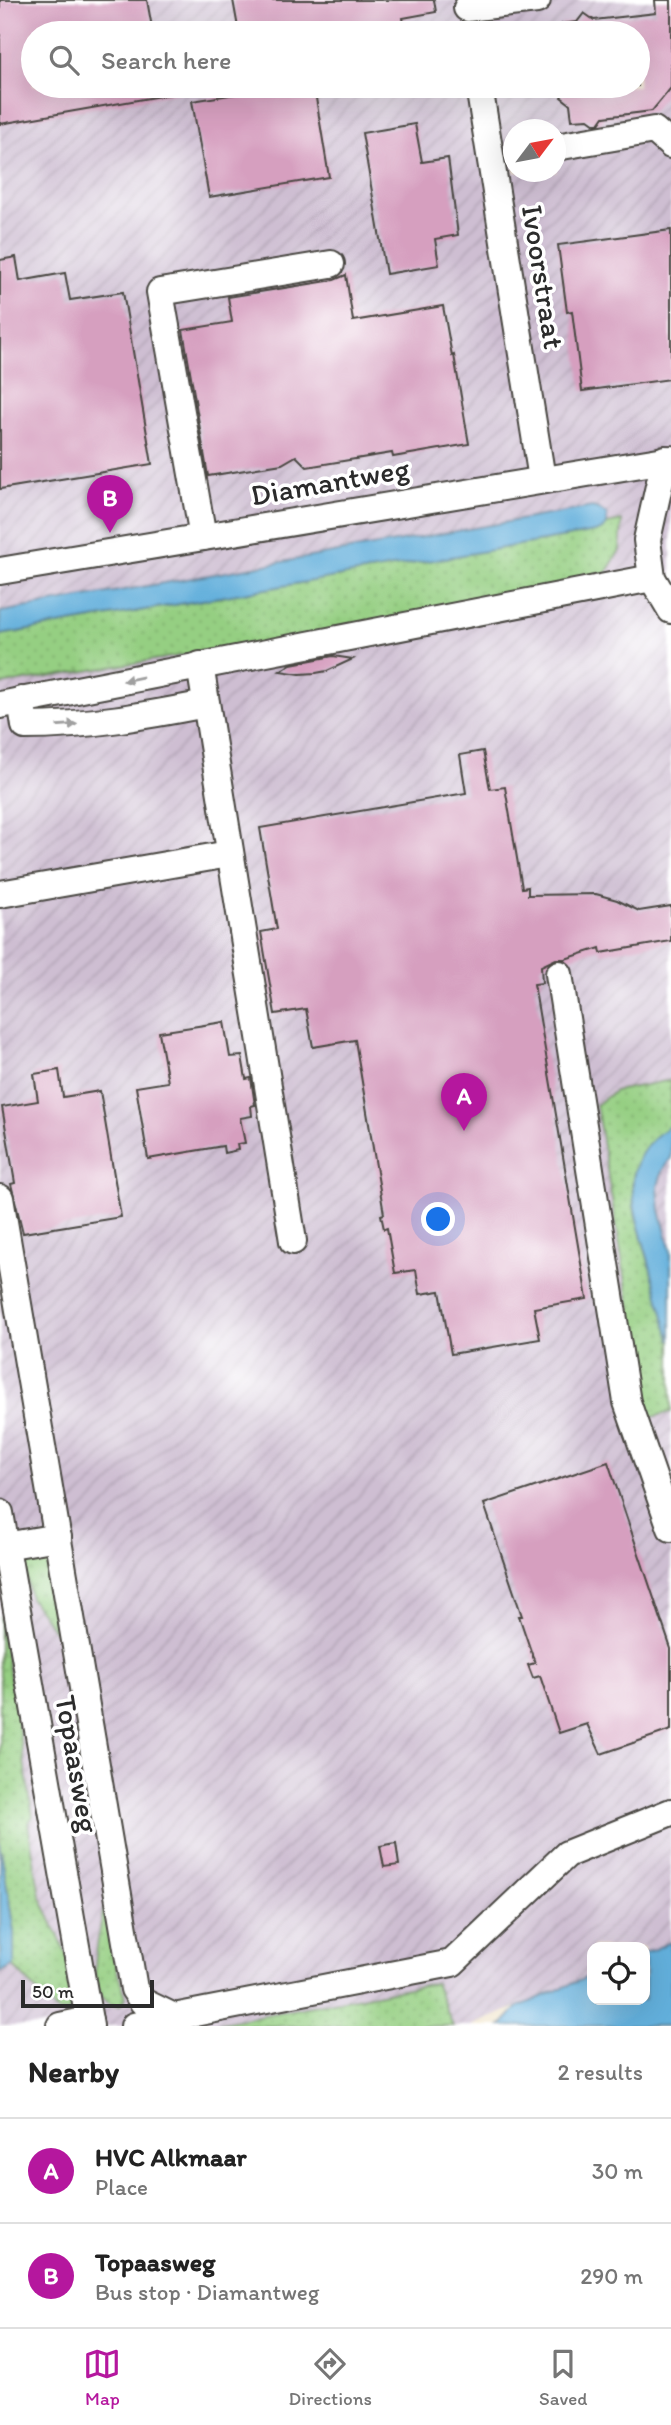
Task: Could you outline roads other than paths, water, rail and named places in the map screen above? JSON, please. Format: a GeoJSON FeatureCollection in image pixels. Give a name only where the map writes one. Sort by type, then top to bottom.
{"type":"FeatureCollection","features":[{"type":"Feature","properties":{"kind":"street"},"geometry":{"type":"LineString","coordinates":[[468,14],[537,0]]}},
{"type":"Feature","properties":{"kind":"street","name":"Ivoorstraat"},"geometry":{"type":"LineString","coordinates":[[483,98],[502,157],[542,479]]}},
{"type":"Feature","properties":{"kind":"street"},"geometry":{"type":"LineString","coordinates":[[566,145],[653,130],[671,145]]}},
{"type":"Feature","properties":{"kind":"street"},"geometry":{"type":"LineString","coordinates":[[203,537],[160,292],[331,264]]}},
{"type":"Feature","properties":{"kind":"street"},"geometry":{"type":"LineString","coordinates":[[668,459],[647,540],[652,578],[671,610]]}},
{"type":"Feature","properties":{"kind":"street","name":"Diamantweg"},"geometry":{"type":"LineString","coordinates":[[0,571],[668,459]]}},
{"type":"Feature","properties":{"kind":"street"},"geometry":{"type":"LineString","coordinates":[[206,704],[120,721],[25,726],[10,703],[652,578]]}},
{"type":"Feature","properties":{"kind":"street"},"geometry":{"type":"LineString","coordinates":[[200,666],[293,1241]]}},
{"type":"Feature","properties":{"kind":"street"},"geometry":{"type":"LineString","coordinates":[[0,894],[229,854]]}},
{"type":"Feature","properties":{"kind":"street"},"geometry":{"type":"LineString","coordinates":[[559,974],[627,1402],[671,1528]]}},
{"type":"Feature","properties":{"kind":"street"},"geometry":{"type":"LineString","coordinates":[[0,1198],[134,1989],[143,2002],[174,2017]]}},
{"type":"Feature","properties":{"kind":"street","name":"Topaasweg"},"geometry":{"type":"LineString","coordinates":[[0,1513],[89,2023]]}},
{"type":"Feature","properties":{"kind":"street"},"geometry":{"type":"LineString","coordinates":[[5,1546],[58,1537]]}},
{"type":"Feature","properties":{"kind":"street"},"geometry":{"type":"LineString","coordinates":[[134,2026],[452,1963],[567,1854],[671,1812]]}},
{"type":"Feature","properties":{"kind":"street"},"geometry":{"type":"LineString","coordinates":[[60,2026],[89,2023]]}},
{"type":"Feature","properties":{"kind":"water"},"geometry":{"type":"Polygon","coordinates":[[[592,507],[607,515],[607,524],[595,532],[0,635],[0,612],[592,507]]]}},
{"type":"Feature","properties":{"kind":"water"},"geometry":{"type":"Polygon","coordinates":[[[671,1125],[671,1158],[662,1171],[658,1187],[660,1210],[671,1251],[671,1341],[637,1220],[633,1185],[635,1169],[642,1153],[653,1139],[671,1125]]]}},
{"type":"Feature","properties":{"kind":"water"},"geometry":{"type":"Polygon","coordinates":[[[0,1843],[14,1932],[14,1965],[0,1973],[0,1843]]]}},
{"type":"Feature","properties":{"kind":"water"},"geometry":{"type":"Polygon","coordinates":[[[671,1942],[671,2026],[501,2026],[518,2007],[587,1977],[587,2005],[650,2005],[650,1951],[671,1942]]]}},
{"type":"Feature","properties":{"kind":"place","name":"Topaasweg"},"geometry":{"type":"Point","coordinates":[110,533]}},
{"type":"Feature","properties":{"kind":"place","name":"HVC Alkmaar"},"geometry":{"type":"Point","coordinates":[464,1131]}}]}
